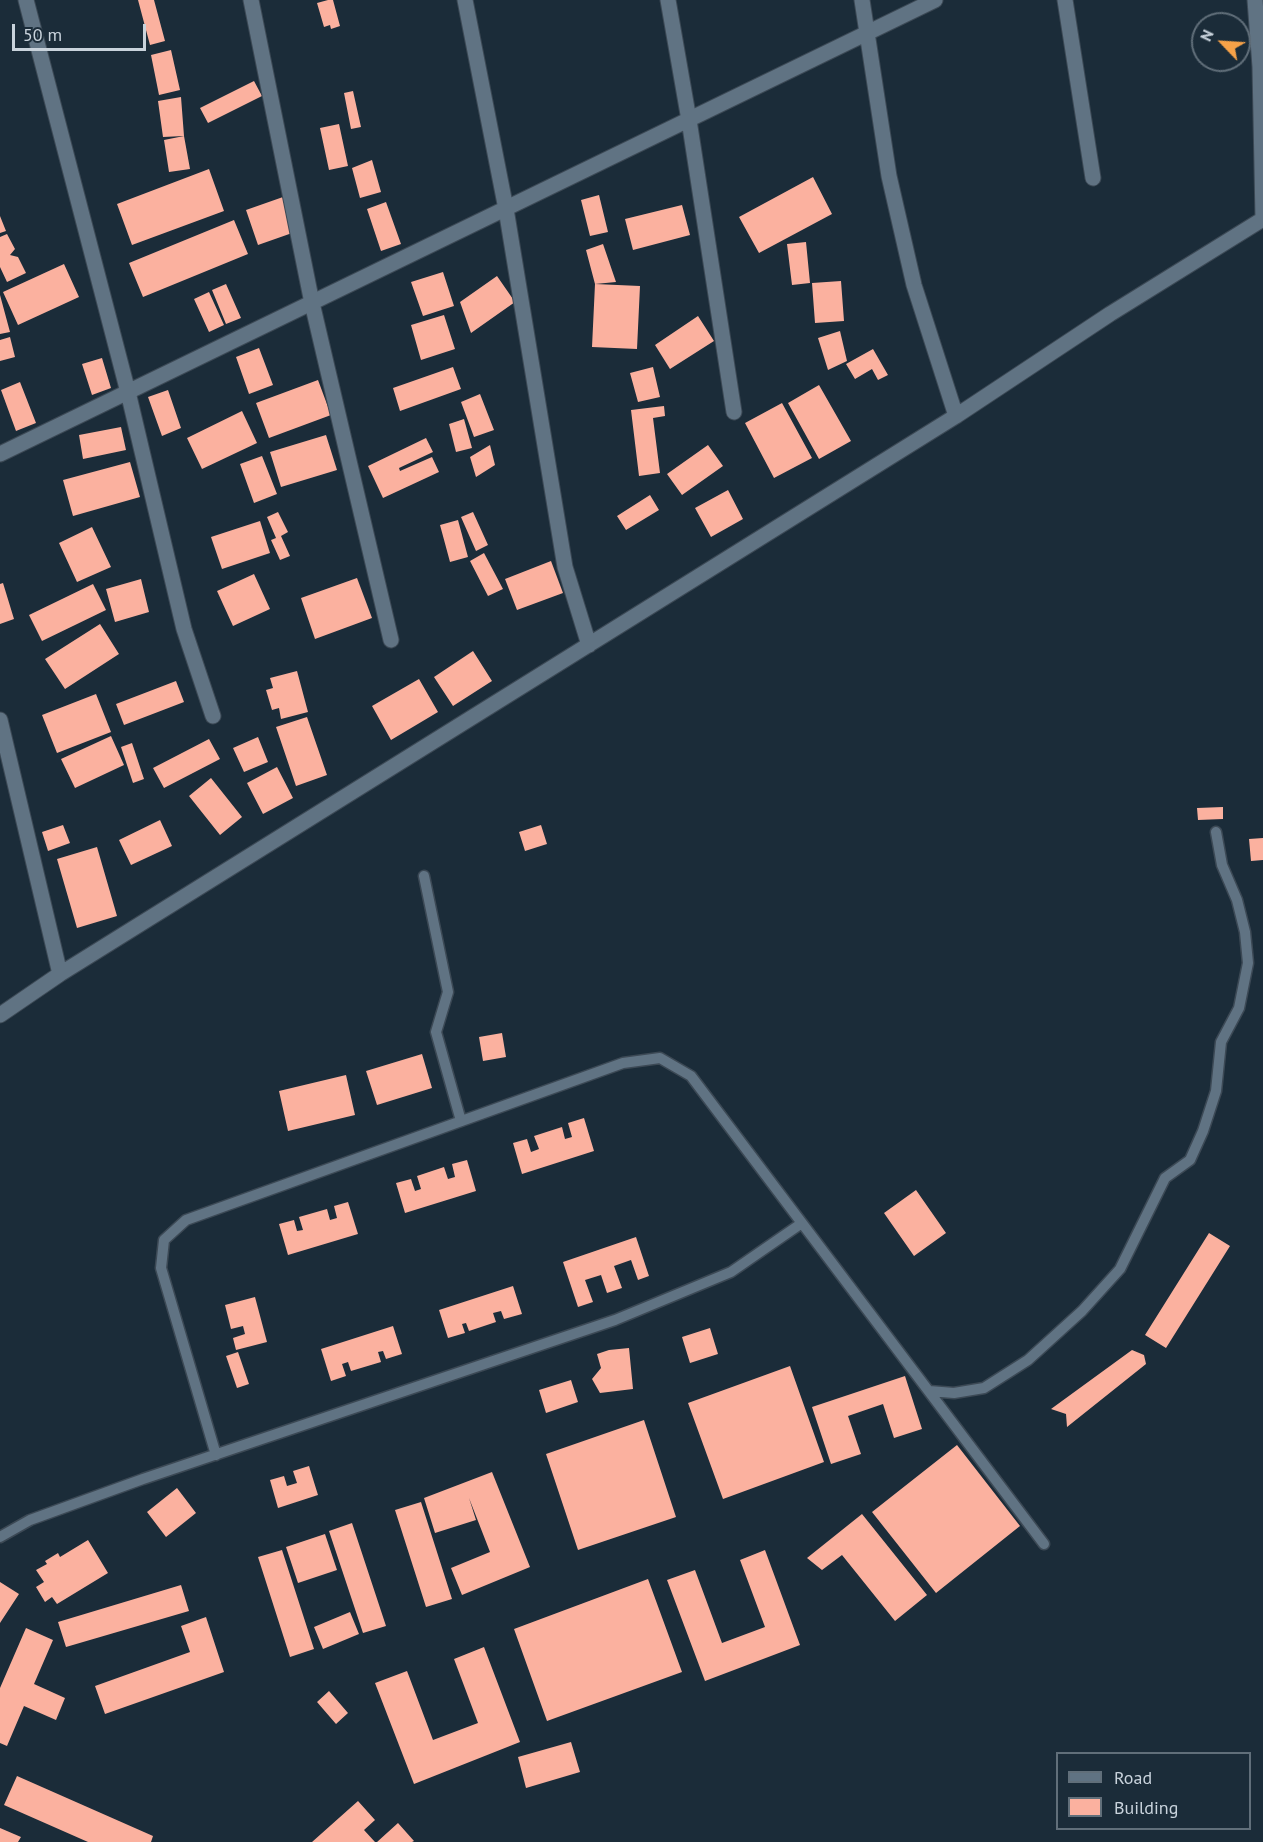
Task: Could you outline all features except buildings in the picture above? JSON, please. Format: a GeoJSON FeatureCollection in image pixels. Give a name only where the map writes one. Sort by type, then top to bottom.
{"type":"FeatureCollection","features":[{"type":"Feature","properties":{"kind":"street"},"geometry":{"type":"LineString","coordinates":[[26,0],[128,392],[184,629],[213,716]]}},
{"type":"Feature","properties":{"kind":"street"},"geometry":{"type":"LineString","coordinates":[[251,0],[312,303],[391,640]]}},
{"type":"Feature","properties":{"kind":"street"},"geometry":{"type":"LineString","coordinates":[[465,0],[506,209],[565,567],[589,645]]}},
{"type":"Feature","properties":{"kind":"street"},"geometry":{"type":"LineString","coordinates":[[668,0],[734,412]]}},
{"type":"Feature","properties":{"kind":"street"},"geometry":{"type":"LineString","coordinates":[[862,0],[889,176],[915,285],[956,416]]}},
{"type":"Feature","properties":{"kind":"street"},"geometry":{"type":"LineString","coordinates":[[0,454],[935,0]]}},
{"type":"Feature","properties":{"kind":"street"},"geometry":{"type":"LineString","coordinates":[[1065,0],[1093,178]]}},
{"type":"Feature","properties":{"kind":"street"},"geometry":{"type":"LineString","coordinates":[[0,1015],[60,974],[956,416],[1110,314],[1263,219],[1260,67],[1255,0]]}},
{"type":"Feature","properties":{"kind":"street"},"geometry":{"type":"LineString","coordinates":[[0,720],[60,974]]}},
{"type":"Feature","properties":{"kind":"lane"},"geometry":{"type":"LineString","coordinates":[[928,1391],[954,1393],[984,1388],[1028,1360],[1082,1311],[1120,1269],[1165,1178],[1190,1160],[1203,1131],[1216,1091],[1221,1042],[1239,1008],[1248,963],[1240,910],[1222,865],[1216,832]]}},
{"type":"Feature","properties":{"kind":"lane"},"geometry":{"type":"LineString","coordinates":[[424,876],[448,992],[436,1032],[461,1121]]}},
{"type":"Feature","properties":{"kind":"lane"},"geometry":{"type":"LineString","coordinates":[[216,1455],[161,1268],[164,1240],[186,1220],[623,1063],[660,1058],[691,1076],[1044,1544]]}},
{"type":"Feature","properties":{"kind":"lane"},"geometry":{"type":"LineString","coordinates":[[0,1537],[30,1520],[615,1320],[731,1272],[802,1223]]}}]}
